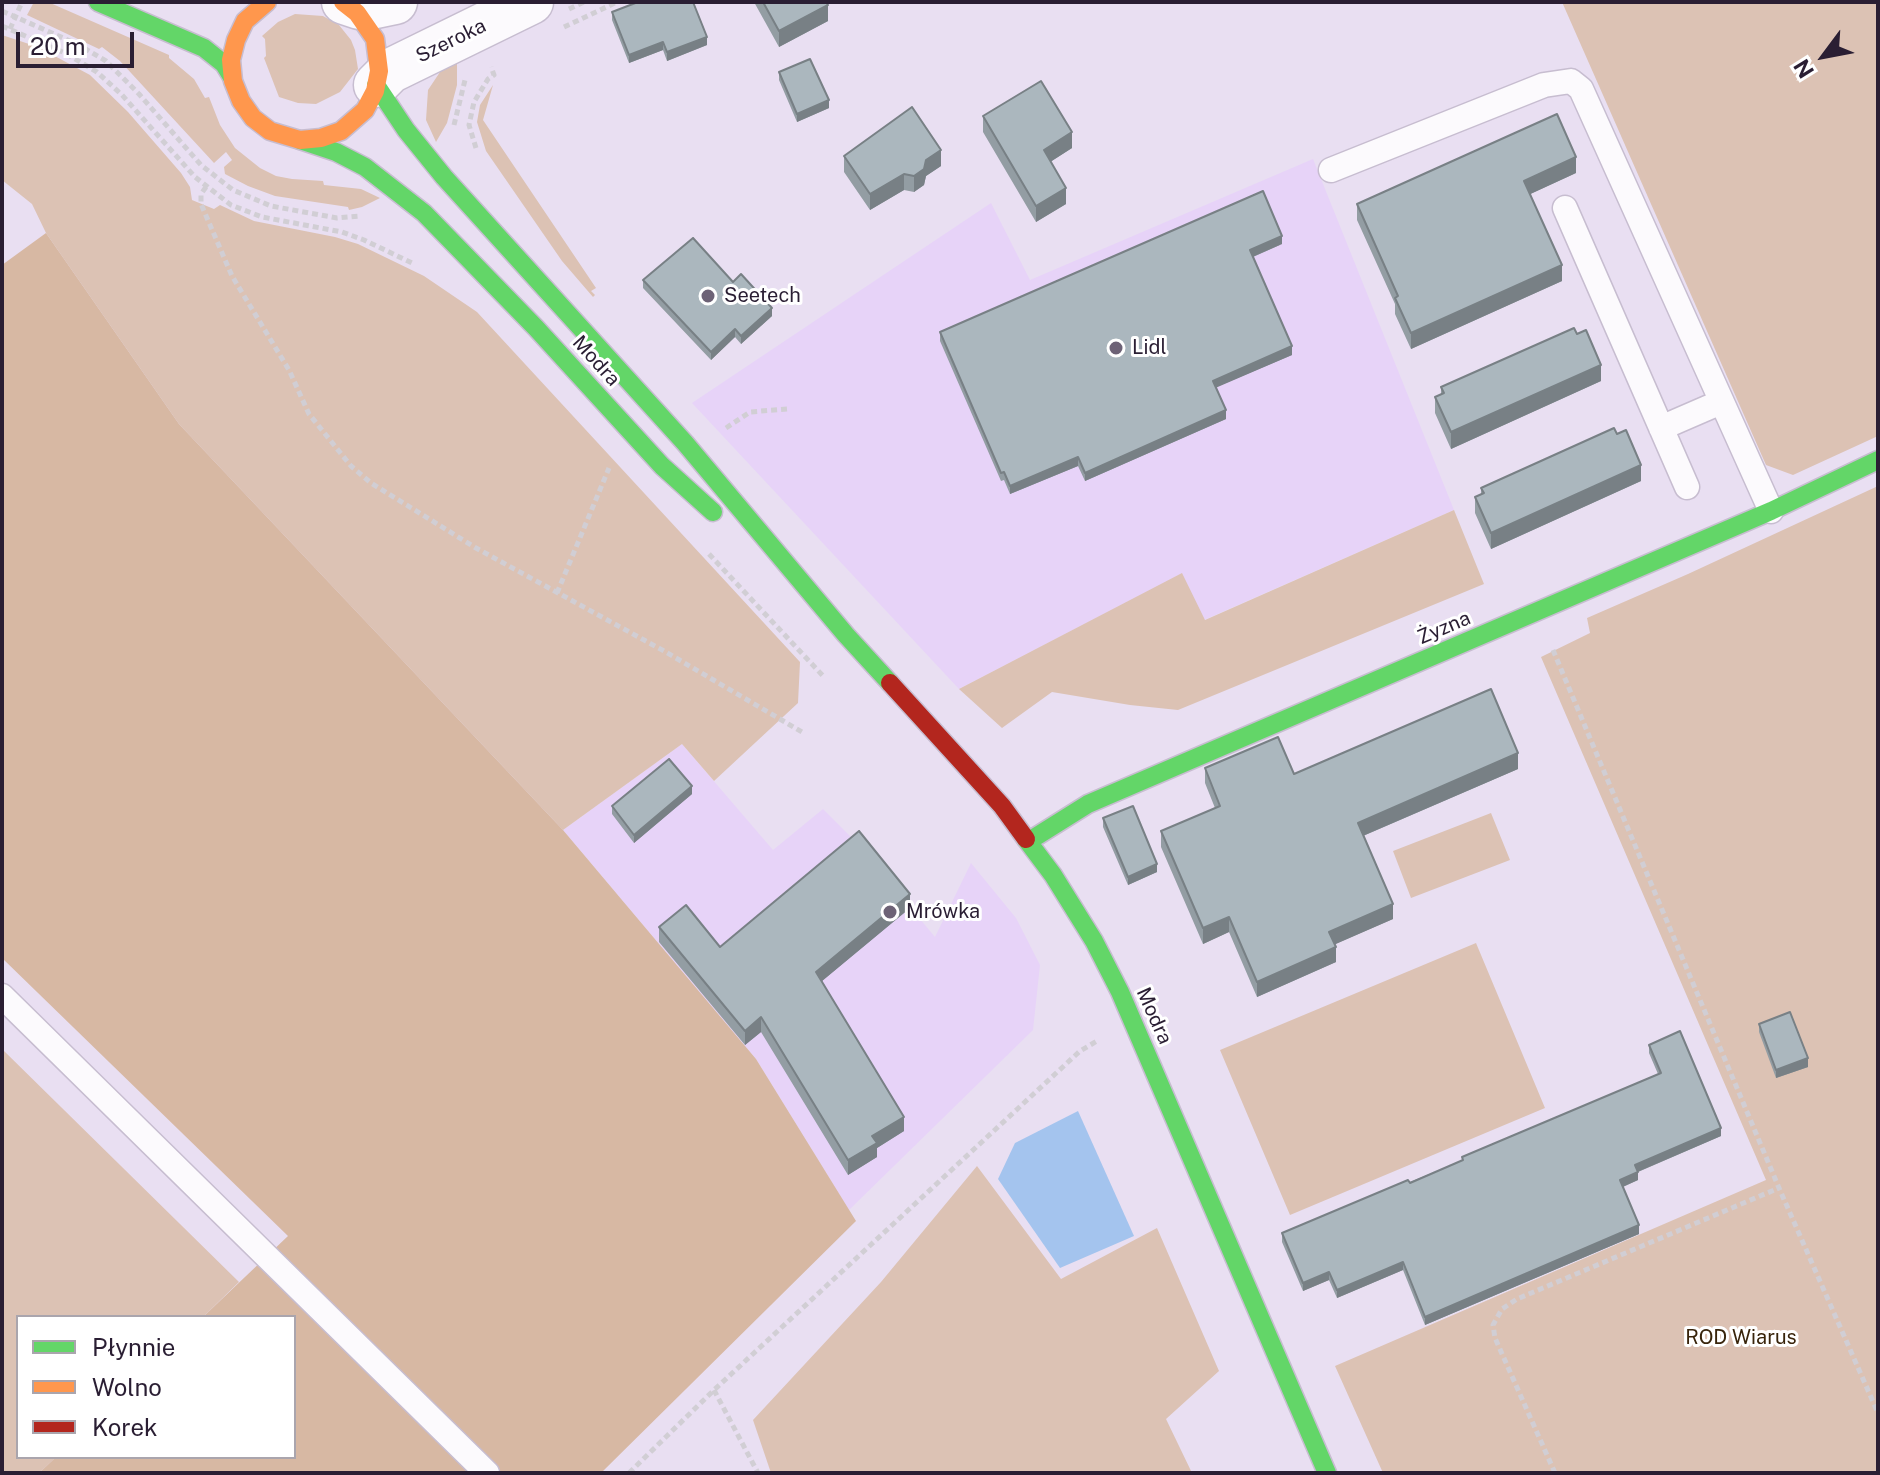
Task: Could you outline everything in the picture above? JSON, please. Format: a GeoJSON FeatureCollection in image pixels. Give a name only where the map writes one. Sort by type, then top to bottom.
{"type":"FeatureCollection","features":[{"type":"Feature","properties":{"kind":"street"},"geometry":{"type":"LineString","coordinates":[[98,2],[204,48],[224,64],[232,77]]}},
{"type":"Feature","properties":{"kind":"street"},"geometry":{"type":"LineString","coordinates":[[253,2],[264,2]]}},
{"type":"Feature","properties":{"kind":"street"},"geometry":{"type":"LineString","coordinates":[[232,77],[231,60],[236,40],[245,21],[264,2]]}},
{"type":"Feature","properties":{"kind":"street"},"geometry":{"type":"LineString","coordinates":[[344,2],[371,7],[395,2]]}},
{"type":"Feature","properties":{"kind":"street"},"geometry":{"type":"LineString","coordinates":[[300,140],[321,138],[349,125],[365,110],[376,85],[379,60],[375,39],[357,13],[344,2]]}},
{"type":"Feature","properties":{"kind":"street","name":"Szeroka"},"geometry":{"type":"LineString","coordinates":[[376,85],[390,71],[531,2]]}},
{"type":"Feature","properties":{"kind":"street","name":"Modra"},"geometry":{"type":"LineString","coordinates":[[232,77],[241,101],[253,118],[270,131],[336,152],[354,161],[376,174],[424,213],[519,310],[662,466],[846,635]]}},
{"type":"Feature","properties":{"kind":"street","name":"Modra"},"geometry":{"type":"LineString","coordinates":[[376,85],[395,115],[444,177],[685,443],[846,635],[1002,806],[1029,841],[1090,933],[1134,1023],[1327,1473]]}},
{"type":"Feature","properties":{"kind":"street","name":"Żyzna"},"geometry":{"type":"LineString","coordinates":[[1029,841],[1088,804],[1771,511],[1878,460]]}},
{"type":"Feature","properties":{"kind":"lane"},"geometry":{"type":"LineString","coordinates":[[1331,170],[1544,85],[1571,81],[1581,89],[1771,511]]}},
{"type":"Feature","properties":{"kind":"lane"},"geometry":{"type":"LineString","coordinates":[[1565,208],[1687,487]]}},
{"type":"Feature","properties":{"kind":"lane"},"geometry":{"type":"LineString","coordinates":[[1661,428],[1721,402]]}},
{"type":"Feature","properties":{"kind":"lane"},"geometry":{"type":"LineString","coordinates":[[2,996],[487,1473]]}},
{"type":"Feature","properties":{"kind":"path"},"geometry":{"type":"LineString","coordinates":[[10,29],[22,2]]}},
{"type":"Feature","properties":{"kind":"path"},"geometry":{"type":"LineString","coordinates":[[2,11],[79,45],[106,61],[201,165],[233,190],[271,206],[328,216],[351,218],[368,213]]}},
{"type":"Feature","properties":{"kind":"path"},"geometry":{"type":"LineString","coordinates":[[2,26],[65,53],[97,72],[206,187],[231,205],[249,213],[342,232],[424,269]]}},
{"type":"Feature","properties":{"kind":"path"},"geometry":{"type":"LineString","coordinates":[[450,132],[465,72]]}},
{"type":"Feature","properties":{"kind":"path"},"geometry":{"type":"LineString","coordinates":[[206,187],[201,194],[201,204],[232,276],[289,370],[309,414],[351,466],[371,483],[476,548],[664,651],[802,732]]}},
{"type":"Feature","properties":{"kind":"path"},"geometry":{"type":"LineString","coordinates":[[724,429],[750,412],[787,409]]}},
{"type":"Feature","properties":{"kind":"path"},"geometry":{"type":"LineString","coordinates":[[557,593],[610,466]]}},
{"type":"Feature","properties":{"kind":"path"},"geometry":{"type":"LineString","coordinates":[[706,550],[829,683]]}},
{"type":"Feature","properties":{"kind":"path"},"geometry":{"type":"LineString","coordinates":[[1554,652],[1779,1188],[1878,1413]]}},
{"type":"Feature","properties":{"kind":"path"},"geometry":{"type":"LineString","coordinates":[[629,1473],[714,1390],[1080,1051],[1134,1023]]}},
{"type":"Feature","properties":{"kind":"path"},"geometry":{"type":"LineString","coordinates":[[1098,1030],[1103,1041]]}},
{"type":"Feature","properties":{"kind":"path"},"geometry":{"type":"LineString","coordinates":[[1555,1473],[1495,1338],[1493,1325],[1502,1309],[1517,1299],[1779,1188]]}},
{"type":"Feature","properties":{"kind":"path"},"geometry":{"type":"LineString","coordinates":[[714,1390],[758,1473]]}},
{"type":"Feature","properties":{"kind":"shaded area"},"geometry":{"type":"Polygon","coordinates":[[[1313,159],[1454,510],[1204,620],[1181,574],[959,689],[692,403],[991,203],[1030,280],[1313,159]]]}},
{"type":"Feature","properties":{"kind":"shaded area"},"geometry":{"type":"Polygon","coordinates":[[[46,233],[179,424],[563,830],[756,1059],[856,1221],[601,1473],[39,1473],[54,1459],[296,1459],[296,1315],[205,1315],[288,1236],[2,958],[2,265],[46,233]]]}},
{"type":"Feature","properties":{"kind":"shaded area"},"geometry":{"type":"Polygon","coordinates":[[[682,744],[773,850],[823,809],[855,841],[935,937],[971,863],[1016,918],[1040,965],[1033,1030],[849,1210],[756,1059],[563,830],[682,744]]]}},
{"type":"Feature","properties":{"kind":"green space"},"geometry":{"type":"Polygon","coordinates":[[[34,2],[48,2],[169,55],[194,79],[205,98],[209,97],[220,125],[235,148],[260,168],[276,176],[361,189],[380,198],[349,210],[348,207],[275,196],[225,174],[224,167],[232,160],[226,152],[214,163],[120,61],[102,47],[99,49],[27,15],[34,2]]]}},
{"type":"Feature","properties":{"kind":"green space"},"geometry":{"type":"Polygon","coordinates":[[[1562,2],[1878,2],[1878,436],[1793,475],[1766,465],[1562,2]]]}},
{"type":"Feature","properties":{"kind":"green space"},"geometry":{"type":"Polygon","coordinates":[[[295,14],[323,16],[339,25],[355,50],[358,69],[340,92],[316,104],[279,97],[264,58],[265,39],[262,36],[278,22],[295,14]]]}},
{"type":"Feature","properties":{"kind":"green space"},"geometry":{"type":"Polygon","coordinates":[[[2,35],[38,47],[90,75],[128,112],[181,173],[190,187],[192,200],[214,209],[220,205],[254,221],[358,244],[424,276],[477,312],[800,662],[798,703],[714,781],[682,744],[563,830],[179,424],[46,233],[32,204],[2,180],[2,35]]]}},
{"type":"Feature","properties":{"kind":"green space"},"geometry":{"type":"Polygon","coordinates":[[[457,57],[457,85],[447,123],[436,142],[426,120],[428,90],[442,69],[457,57]]]}},
{"type":"Feature","properties":{"kind":"green space"},"geometry":{"type":"Polygon","coordinates":[[[493,85],[483,120],[596,288],[591,291],[595,295],[593,297],[562,261],[486,151],[477,122],[480,105],[493,85]]]}},
{"type":"Feature","properties":{"kind":"green space","name":"ROD Wiarus"},"geometry":{"type":"Polygon","coordinates":[[[1878,486],[1878,1473],[1383,1473],[1335,1366],[1766,1180],[1541,657],[1590,633],[1587,618],[1878,486]]]}},
{"type":"Feature","properties":{"kind":"green space"},"geometry":{"type":"Polygon","coordinates":[[[1454,510],[1484,584],[1178,710],[1052,692],[1002,728],[959,689],[1182,573],[1205,620],[1454,510]]]}},
{"type":"Feature","properties":{"kind":"green space"},"geometry":{"type":"Polygon","coordinates":[[[1491,813],[1510,860],[1411,898],[1393,851],[1491,813]]]}},
{"type":"Feature","properties":{"kind":"green space"},"geometry":{"type":"Polygon","coordinates":[[[1476,943],[1545,1108],[1290,1215],[1220,1050],[1476,943]]]}},
{"type":"Feature","properties":{"kind":"green space"},"geometry":{"type":"Polygon","coordinates":[[[2,1049],[239,1282],[205,1315],[16,1315],[16,1459],[54,1459],[39,1473],[2,1473],[2,1049]]]}},
{"type":"Feature","properties":{"kind":"green space"},"geometry":{"type":"Polygon","coordinates":[[[977,1166],[1061,1279],[1157,1228],[1219,1371],[1166,1419],[1192,1473],[771,1473],[753,1420],[881,1282],[977,1166]]]}},
{"type":"Feature","properties":{"kind":"water"},"geometry":{"type":"Polygon","coordinates":[[[1078,1111],[1134,1236],[1060,1268],[998,1179],[1015,1143],[1078,1111]]]}},
{"type":"Feature","properties":{"kind":"building"},"geometry":{"type":"Polygon","coordinates":[[[638,2],[693,2],[707,37],[667,52],[663,42],[629,55],[612,12],[638,2]]]}},
{"type":"Feature","properties":{"kind":"building"},"geometry":{"type":"Polygon","coordinates":[[[763,2],[826,2],[828,5],[779,31],[763,2]]]}},
{"type":"Feature","properties":{"kind":"building"},"geometry":{"type":"Polygon","coordinates":[[[810,59],[829,100],[797,114],[779,72],[810,59]]]}},
{"type":"Feature","properties":{"kind":"building"},"geometry":{"type":"Polygon","coordinates":[[[1041,81],[1072,132],[1044,150],[1066,188],[1036,206],[983,116],[1041,81]]]}},
{"type":"Feature","properties":{"kind":"building"},"geometry":{"type":"Polygon","coordinates":[[[912,107],[941,150],[926,160],[924,169],[914,176],[904,174],[870,194],[844,156],[912,107]]]}},
{"type":"Feature","properties":{"kind":"building"},"geometry":{"type":"Polygon","coordinates":[[[1557,114],[1576,157],[1524,181],[1562,265],[1411,333],[1357,204],[1557,114]]]}},
{"type":"Feature","properties":{"kind":"building","name":"Lidl"},"geometry":{"type":"Polygon","coordinates":[[[1263,191],[1282,236],[1250,250],[1292,346],[1213,381],[1226,410],[1085,473],[1078,457],[1010,486],[1004,472],[1001,473],[940,332],[1263,191]]]}},
{"type":"Feature","properties":{"kind":"building"},"geometry":{"type":"Polygon","coordinates":[[[693,238],[733,282],[741,274],[772,308],[741,336],[735,329],[711,352],[643,280],[693,238]]]}},
{"type":"Feature","properties":{"kind":"building"},"geometry":{"type":"Polygon","coordinates":[[[1574,328],[1577,334],[1586,330],[1601,365],[1451,432],[1435,397],[1444,393],[1441,387],[1574,328]]]}},
{"type":"Feature","properties":{"kind":"building"},"geometry":{"type":"Polygon","coordinates":[[[1614,428],[1617,434],[1626,430],[1641,465],[1491,533],[1475,497],[1484,493],[1481,488],[1614,428]]]}},
{"type":"Feature","properties":{"kind":"building"},"geometry":{"type":"Polygon","coordinates":[[[1491,689],[1518,753],[1358,823],[1393,904],[1329,932],[1336,947],[1257,982],[1229,917],[1203,928],[1161,831],[1220,806],[1205,768],[1278,737],[1294,774],[1491,689]]]}},
{"type":"Feature","properties":{"kind":"building"},"geometry":{"type":"Polygon","coordinates":[[[669,759],[692,786],[634,835],[612,806],[669,759]]]}},
{"type":"Feature","properties":{"kind":"building"},"geometry":{"type":"Polygon","coordinates":[[[1133,806],[1157,864],[1128,877],[1103,818],[1133,806]]]}},
{"type":"Feature","properties":{"kind":"building"},"geometry":{"type":"Polygon","coordinates":[[[859,831],[910,894],[816,972],[904,1117],[872,1136],[877,1143],[848,1160],[761,1017],[745,1031],[659,927],[686,905],[720,947],[859,831]]]}},
{"type":"Feature","properties":{"kind":"building"},"geometry":{"type":"Polygon","coordinates":[[[1790,1012],[1808,1058],[1776,1070],[1759,1024],[1790,1012]]]}},
{"type":"Feature","properties":{"kind":"building"},"geometry":{"type":"Polygon","coordinates":[[[1680,1031],[1721,1128],[1635,1165],[1638,1172],[1620,1180],[1639,1225],[1425,1317],[1403,1262],[1337,1290],[1329,1272],[1303,1283],[1282,1233],[1408,1180],[1410,1183],[1463,1160],[1462,1157],[1661,1073],[1649,1045],[1680,1031]]]}},
{"type":"Feature","properties":{"kind":"traffic: fast"},"geometry":{"type":"LineString","coordinates":[[98,2],[204,48],[224,64],[232,77]]}},
{"type":"Feature","properties":{"kind":"traffic: fast"},"geometry":{"type":"LineString","coordinates":[[376,85],[406,130],[444,177],[685,443],[890,683]]}},
{"type":"Feature","properties":{"kind":"traffic: fast"},"geometry":{"type":"LineString","coordinates":[[300,140],[336,152],[365,167],[424,213],[536,328],[662,466],[713,512]]}},
{"type":"Feature","properties":{"kind":"traffic: fast"},"geometry":{"type":"LineString","coordinates":[[1029,841],[1088,804],[1771,511],[1878,460]]}},
{"type":"Feature","properties":{"kind":"traffic: fast"},"geometry":{"type":"LineString","coordinates":[[1026,839],[1053,875],[1094,941],[1120,992],[1327,1473]]}},
{"type":"Feature","properties":{"kind":"traffic: slow"},"geometry":{"type":"LineString","coordinates":[[267,2],[245,21],[236,40],[231,60],[233,81],[241,101],[253,118],[270,131],[300,140],[321,138],[341,131],[365,110],[375,91],[379,71],[375,39],[357,13],[343,2]]}},
{"type":"Feature","properties":{"kind":"traffic: jam"},"geometry":{"type":"LineString","coordinates":[[890,683],[1002,806],[1026,839]]}},
{"type":"Feature","properties":{"kind":"place","name":"Seetech"},"geometry":{"type":"Point","coordinates":[708,296]}},
{"type":"Feature","properties":{"kind":"place","name":"Lidl"},"geometry":{"type":"Point","coordinates":[1116,348]}},
{"type":"Feature","properties":{"kind":"place","name":"Mrówka"},"geometry":{"type":"Point","coordinates":[890,912]}}]}
